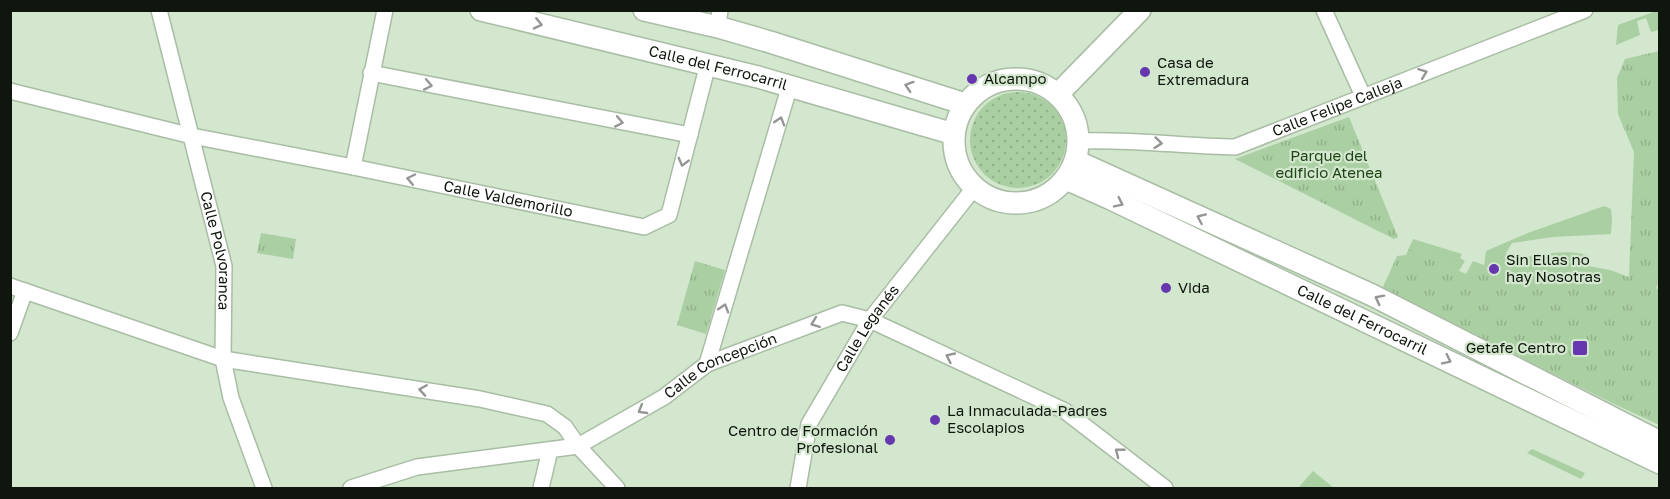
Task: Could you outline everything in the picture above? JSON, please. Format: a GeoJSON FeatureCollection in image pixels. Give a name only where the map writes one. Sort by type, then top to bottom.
{"type":"FeatureCollection","features":[{"type":"Feature","properties":{"kind":"street","name":"Calle Polvoranca"},"geometry":{"type":"LineString","coordinates":[[159,10],[224,266],[223,358],[231,398],[264,489]]}},
{"type":"Feature","properties":{"kind":"street"},"geometry":{"type":"LineString","coordinates":[[353,166],[385,10]]}},
{"type":"Feature","properties":{"kind":"street","name":"Calle del Ferrocarril"},"geometry":{"type":"LineString","coordinates":[[481,10],[708,64],[954,134]]}},
{"type":"Feature","properties":{"kind":"street"},"geometry":{"type":"LineString","coordinates":[[644,10],[719,19],[965,104]]}},
{"type":"Feature","properties":{"kind":"street"},"geometry":{"type":"LineString","coordinates":[[1058,94],[1140,10]]}},
{"type":"Feature","properties":{"kind":"street"},"geometry":{"type":"LineString","coordinates":[[1324,10],[1363,96]]}},
{"type":"Feature","properties":{"kind":"street","name":"Calle Felipe Calleja"},"geometry":{"type":"LineString","coordinates":[[1073,160],[1114,140],[1235,147],[1585,10]]}},
{"type":"Feature","properties":{"kind":"street","name":"Calle Valdemorillo"},"geometry":{"type":"LineString","coordinates":[[10,91],[192,136],[353,166],[644,227],[669,215],[708,64]]}},
{"type":"Feature","properties":{"kind":"street"},"geometry":{"type":"LineString","coordinates":[[371,73],[690,135]]}},
{"type":"Feature","properties":{"kind":"street"},"geometry":{"type":"LineString","coordinates":[[1015,78],[1045,85],[1058,94],[1069,108],[1076,124],[1073,160],[1054,192],[1022,204],[1005,203],[988,198],[974,188],[964,177],[957,164],[954,149],[954,134],[965,104],[981,89],[997,81],[1015,78]]}},
{"type":"Feature","properties":{"kind":"street"},"geometry":{"type":"LineString","coordinates":[[707,364],[790,86]]}},
{"type":"Feature","properties":{"kind":"street","name":"Calle del Ferrocarril"},"geometry":{"type":"LineString","coordinates":[[1073,160],[1371,295],[1659,442]]}},
{"type":"Feature","properties":{"kind":"street","name":"Calle del Ferrocarril"},"geometry":{"type":"LineString","coordinates":[[1073,160],[1106,196],[1659,463]]}},
{"type":"Feature","properties":{"kind":"street","name":"Calle Leganés"},"geometry":{"type":"LineString","coordinates":[[798,489],[809,424],[870,320],[974,188]]}},
{"type":"Feature","properties":{"kind":"street"},"geometry":{"type":"LineString","coordinates":[[10,333],[18,288],[223,358],[480,399],[547,414],[565,427],[578,446],[617,489]]}},
{"type":"Feature","properties":{"kind":"street","name":"Calle Concepción"},"geometry":{"type":"LineString","coordinates":[[578,446],[664,397],[707,364],[842,313],[870,320],[1065,411],[1165,489]]}},
{"type":"Feature","properties":{"kind":"street"},"geometry":{"type":"LineString","coordinates":[[351,489],[417,467],[578,446]]}},
{"type":"Feature","properties":{"kind":"street"},"geometry":{"type":"LineString","coordinates":[[541,489],[550,450]]}},
{"type":"Feature","properties":{"kind":"green space"},"geometry":{"type":"Polygon","coordinates":[[[1659,11],[1659,30],[1651,32],[1646,18],[1637,21],[1640,35],[1616,45],[1618,25],[1659,11]]]}},
{"type":"Feature","properties":{"kind":"green space"},"geometry":{"type":"Polygon","coordinates":[[[1659,51],[1660,281],[1656,288],[1660,290],[1659,425],[1382,289],[1397,256],[1406,255],[1409,248],[1466,274],[1473,261],[1494,269],[1549,261],[1610,270],[1629,277],[1634,152],[1618,114],[1617,78],[1625,59],[1659,51]]]}},
{"type":"Feature","properties":{"kind":"green space"},"geometry":{"type":"Polygon","coordinates":[[[1018,92],[1036,96],[1052,106],[1062,122],[1066,140],[1062,158],[1052,174],[1036,184],[1018,188],[1000,184],[984,174],[974,158],[970,140],[974,122],[984,106],[1000,96],[1018,92]]]}},
{"type":"Feature","properties":{"kind":"green space","name":"Parque del edificio Atenea"},"geometry":{"type":"Polygon","coordinates":[[[1349,117],[1398,237],[1394,239],[1235,159],[1349,117]]]}},
{"type":"Feature","properties":{"kind":"green space"},"geometry":{"type":"Polygon","coordinates":[[[1604,206],[1611,209],[1611,234],[1553,237],[1512,243],[1506,253],[1509,260],[1550,253],[1581,253],[1590,256],[1587,266],[1549,261],[1494,269],[1484,266],[1486,251],[1528,233],[1604,206]]]}},
{"type":"Feature","properties":{"kind":"green space"},"geometry":{"type":"Polygon","coordinates":[[[261,233],[296,239],[293,259],[257,253],[261,233]]]}},
{"type":"Feature","properties":{"kind":"green space"},"geometry":{"type":"Polygon","coordinates":[[[1413,239],[1462,254],[1460,258],[1465,261],[1459,271],[1409,248],[1413,239]]]}},
{"type":"Feature","properties":{"kind":"green space"},"geometry":{"type":"Polygon","coordinates":[[[695,261],[725,270],[706,334],[677,325],[695,261]]]}},
{"type":"Feature","properties":{"kind":"green space"},"geometry":{"type":"Polygon","coordinates":[[[1532,449],[1585,473],[1581,479],[1527,453],[1532,449]]]}},
{"type":"Feature","properties":{"kind":"green space"},"geometry":{"type":"Polygon","coordinates":[[[1313,471],[1334,488],[1298,488],[1313,471]]]}},
{"type":"Feature","properties":{"kind":"place","name":"Casa de Extremadura"},"geometry":{"type":"Point","coordinates":[1145,72]}},
{"type":"Feature","properties":{"kind":"place","name":"Alcampo"},"geometry":{"type":"Point","coordinates":[972,79]}},
{"type":"Feature","properties":{"kind":"place","name":"Sin Ellas no hay Nosotras"},"geometry":{"type":"Point","coordinates":[1494,269]}},
{"type":"Feature","properties":{"kind":"place","name":"Vida"},"geometry":{"type":"Point","coordinates":[1166,288]}},
{"type":"Feature","properties":{"kind":"place","name":"Getafe Centro"},"geometry":{"type":"Point","coordinates":[1580,348]}},
{"type":"Feature","properties":{"kind":"place","name":"La Inmaculada-Padres Escolapios"},"geometry":{"type":"Point","coordinates":[935,420]}},
{"type":"Feature","properties":{"kind":"place","name":"Centro de Formación Profesional"},"geometry":{"type":"Point","coordinates":[890,440]}}]}
